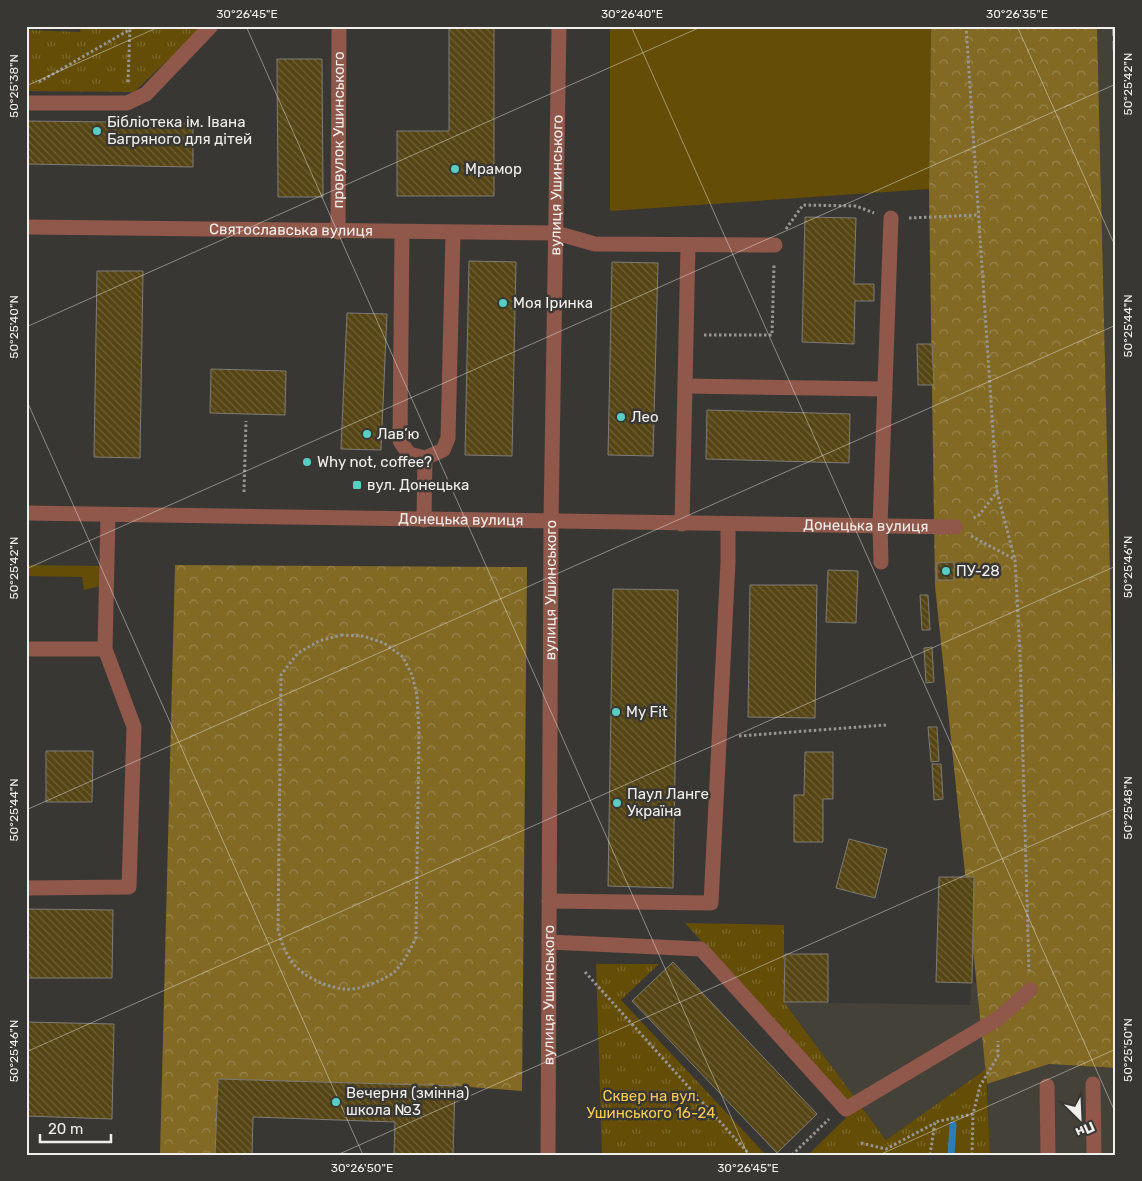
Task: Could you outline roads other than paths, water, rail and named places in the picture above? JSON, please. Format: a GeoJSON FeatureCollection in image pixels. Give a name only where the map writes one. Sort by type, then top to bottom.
{"type":"FeatureCollection","features":[{"type":"Feature","properties":{"kind":"street"},"geometry":{"type":"LineString","coordinates":[[26,103],[127,103],[146,94],[211,26]]}},
{"type":"Feature","properties":{"kind":"street","name":"провулок Ушинського"},"geometry":{"type":"LineString","coordinates":[[338,232],[339,26]]}},
{"type":"Feature","properties":{"kind":"street","name":"вулиця Ушинського"},"geometry":{"type":"LineString","coordinates":[[548,1155],[551,522],[559,26]]}},
{"type":"Feature","properties":{"kind":"street"},"geometry":{"type":"LineString","coordinates":[[881,562],[880,526],[891,218]]}},
{"type":"Feature","properties":{"kind":"street","name":"Святославська вулиця"},"geometry":{"type":"LineString","coordinates":[[26,227],[556,234],[596,244],[774,245]]}},
{"type":"Feature","properties":{"kind":"street"},"geometry":{"type":"LineString","coordinates":[[402,232],[400,441],[409,454],[424,458],[443,450],[448,438],[453,233]]}},
{"type":"Feature","properties":{"kind":"street"},"geometry":{"type":"LineString","coordinates":[[682,524],[688,244]]}},
{"type":"Feature","properties":{"kind":"street"},"geometry":{"type":"LineString","coordinates":[[685,386],[885,389]]}},
{"type":"Feature","properties":{"kind":"street"},"geometry":{"type":"LineString","coordinates":[[424,458],[424,520]]}},
{"type":"Feature","properties":{"kind":"street","name":"Донецька вулиця"},"geometry":{"type":"LineString","coordinates":[[26,513],[955,527]]}},
{"type":"Feature","properties":{"kind":"street"},"geometry":{"type":"LineString","coordinates":[[29,888],[129,887],[134,727],[105,649],[108,515]]}},
{"type":"Feature","properties":{"kind":"street"},"geometry":{"type":"LineString","coordinates":[[549,902],[711,903],[728,562],[728,524]]}},
{"type":"Feature","properties":{"kind":"street"},"geometry":{"type":"LineString","coordinates":[[26,649],[105,649]]}},
{"type":"Feature","properties":{"kind":"street"},"geometry":{"type":"LineString","coordinates":[[549,942],[701,949],[846,1109],[999,1018],[1030,990]]}},
{"type":"Feature","properties":{"kind":"street"},"geometry":{"type":"LineString","coordinates":[[1093,1084],[1094,1155]]}},
{"type":"Feature","properties":{"kind":"street"},"geometry":{"type":"LineString","coordinates":[[1048,1086],[1048,1155]]}},
{"type":"Feature","properties":{"kind":"waterway"},"geometry":{"type":"LineString","coordinates":[[951,1155],[953,1125]]}},
{"type":"Feature","properties":{"kind":"railway"},"geometry":{"type":"LineString","coordinates":[[1114,26],[1116,89]]}},
{"type":"Feature","properties":{"kind":"place","name":"Бібліотека ім. Івана Багряного для дітей"},"geometry":{"type":"Point","coordinates":[97,131]}},
{"type":"Feature","properties":{"kind":"place","name":"Мрамор"},"geometry":{"type":"Point","coordinates":[455,169]}},
{"type":"Feature","properties":{"kind":"place","name":"Моя Іринка"},"geometry":{"type":"Point","coordinates":[503,303]}},
{"type":"Feature","properties":{"kind":"place","name":"Лео"},"geometry":{"type":"Point","coordinates":[621,417]}},
{"type":"Feature","properties":{"kind":"place","name":"Лав’ю"},"geometry":{"type":"Point","coordinates":[367,434]}},
{"type":"Feature","properties":{"kind":"place","name":"Why not, coffee?"},"geometry":{"type":"Point","coordinates":[307,462]}},
{"type":"Feature","properties":{"kind":"place","name":"вул. Донецька"},"geometry":{"type":"Point","coordinates":[357,485]}},
{"type":"Feature","properties":{"kind":"place","name":"ПУ-28"},"geometry":{"type":"Point","coordinates":[946,571]}},
{"type":"Feature","properties":{"kind":"place","name":"My Fit"},"geometry":{"type":"Point","coordinates":[616,712]}},
{"type":"Feature","properties":{"kind":"place","name":"Паул Ланге Україна"},"geometry":{"type":"Point","coordinates":[617,803]}},
{"type":"Feature","properties":{"kind":"place","name":"Вечерня (змінна) школа №3"},"geometry":{"type":"Point","coordinates":[336,1102]}},
{"type":"Feature","properties":{"kind":"park label","name":"Сквер на вул. Ушинського 16-24"},"geometry":{"type":"Point","coordinates":[651,1104]}}]}
